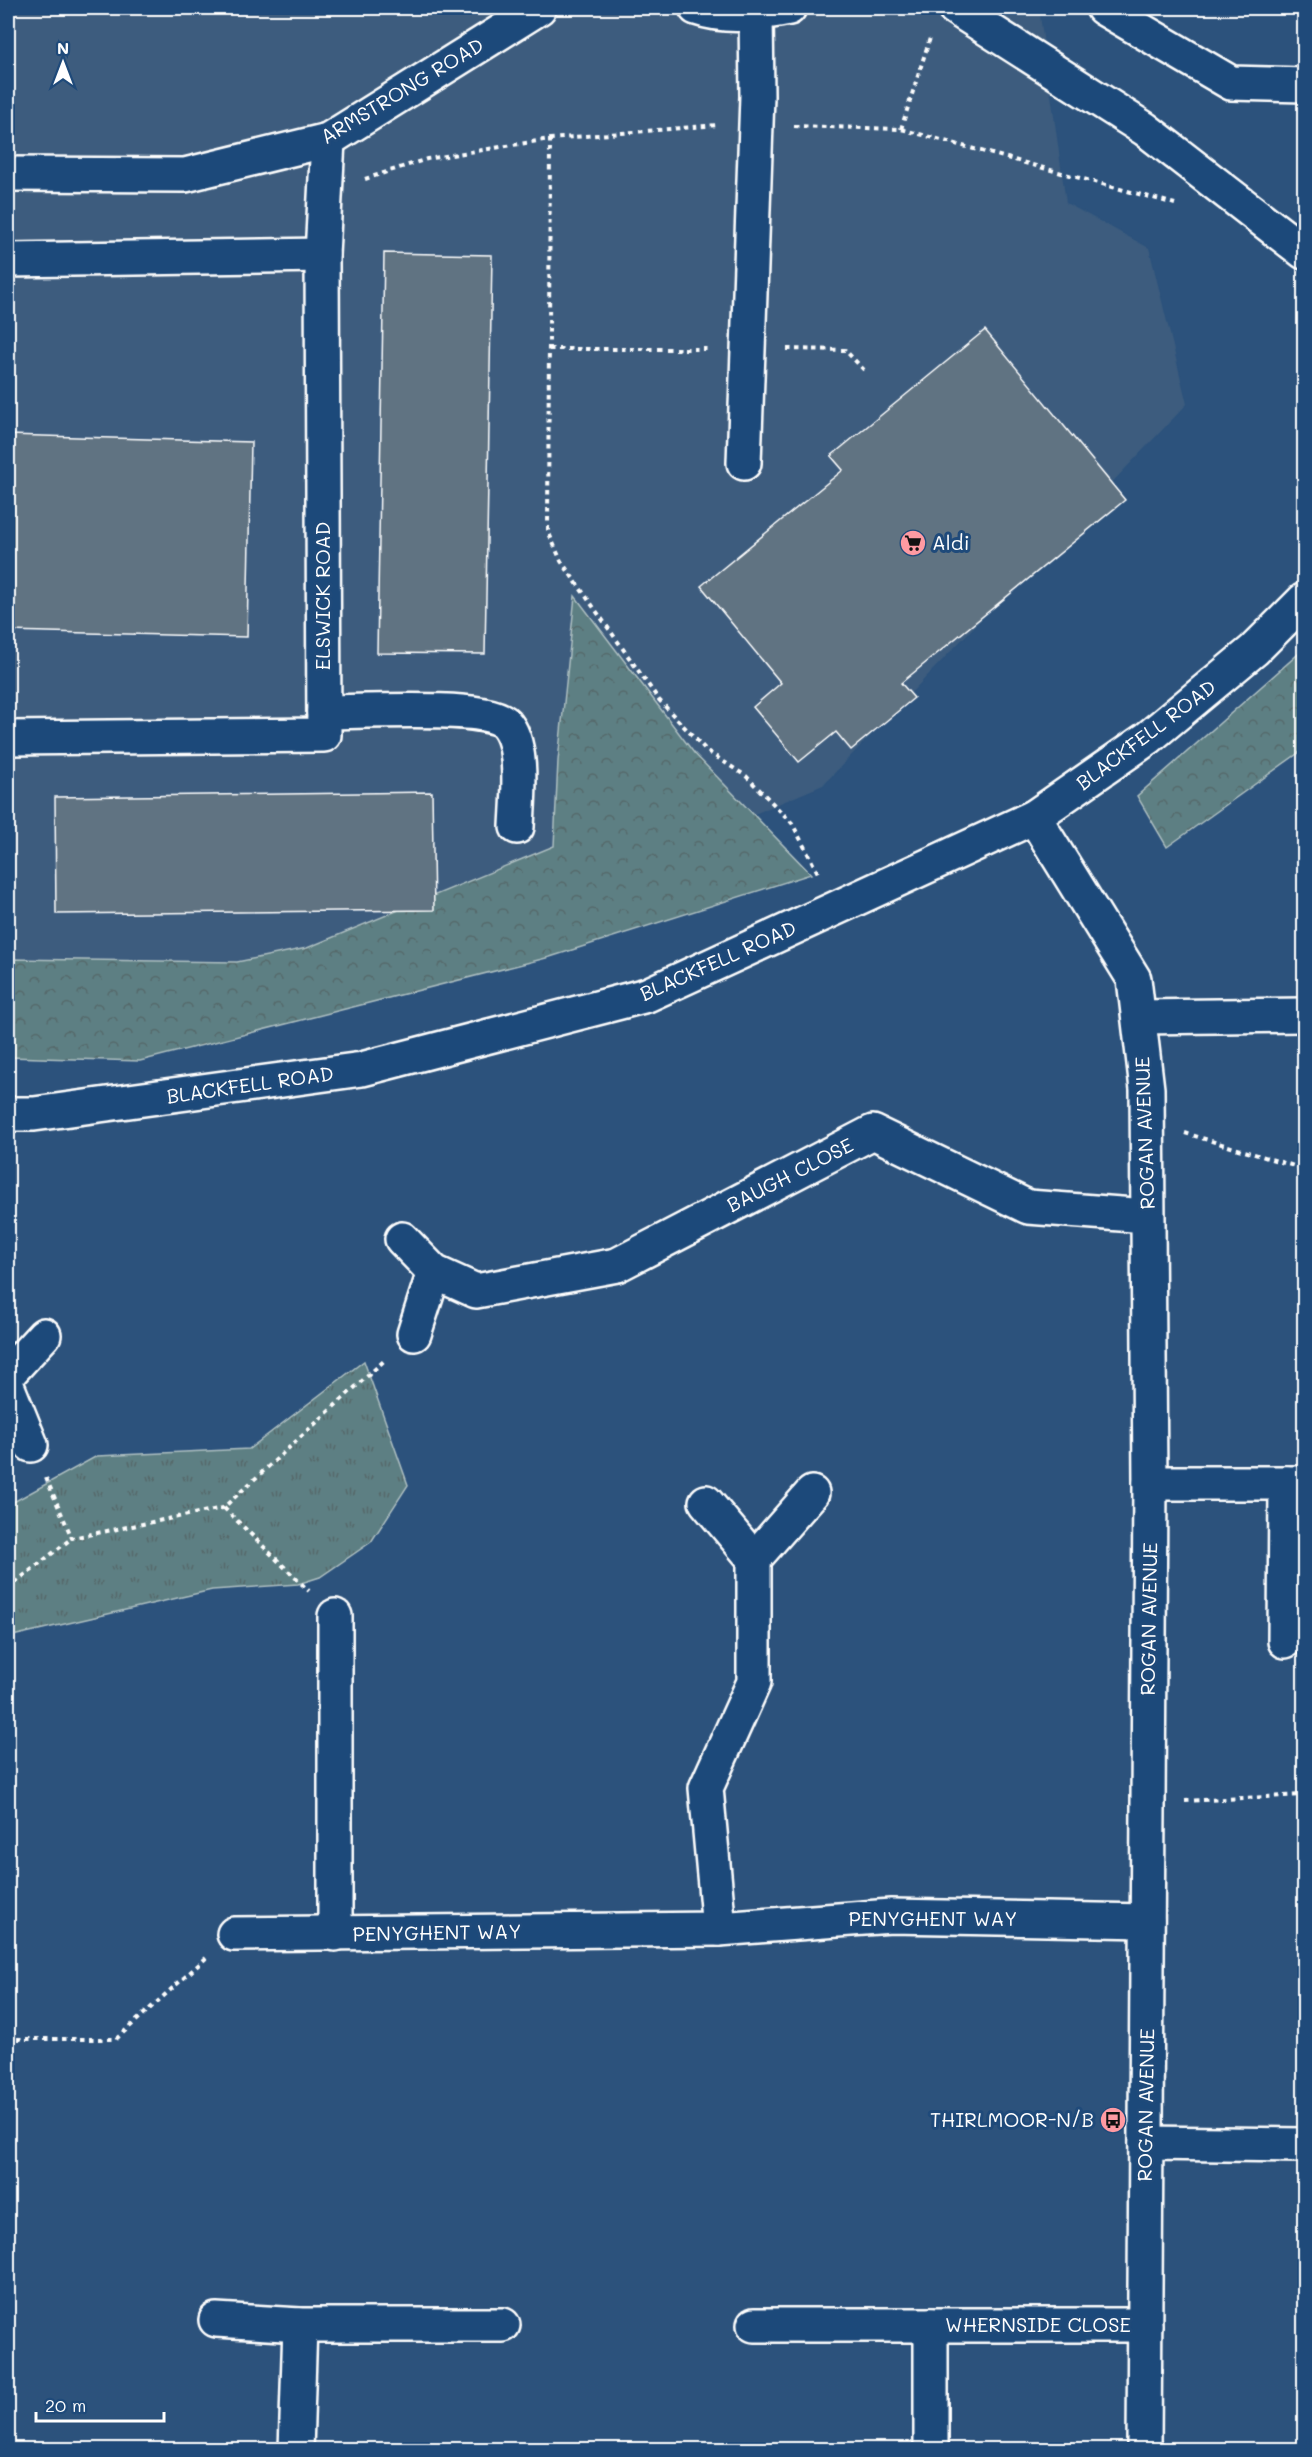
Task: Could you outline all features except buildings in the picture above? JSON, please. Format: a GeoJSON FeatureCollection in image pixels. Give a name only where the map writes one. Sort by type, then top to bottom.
{"type":"FeatureCollection","features":[{"type":"Feature","properties":{"kind":"street","name":"ARMSTRONG ROAD"},"geometry":{"type":"LineString","coordinates":[[8,174],[185,175],[327,141],[539,8]]}},
{"type":"Feature","properties":{"kind":"street"},"geometry":{"type":"LineString","coordinates":[[696,8],[717,15],[756,14],[789,8]]}},
{"type":"Feature","properties":{"kind":"street"},"geometry":{"type":"LineString","coordinates":[[1103,8],[1231,83],[1305,85]]}},
{"type":"Feature","properties":{"kind":"street"},"geometry":{"type":"LineString","coordinates":[[744,463],[757,96],[756,14]]}},
{"type":"Feature","properties":{"kind":"street"},"geometry":{"type":"LineString","coordinates":[[944,19],[1145,129],[1305,252]]}},
{"type":"Feature","properties":{"kind":"street","name":"ELSWICK ROAD"},"geometry":{"type":"LineString","coordinates":[[8,738],[324,735],[322,255],[327,141]]}},
{"type":"Feature","properties":{"kind":"street"},"geometry":{"type":"LineString","coordinates":[[8,260],[322,255]]}},
{"type":"Feature","properties":{"kind":"street","name":"BLACKFELL ROAD"},"geometry":{"type":"LineString","coordinates":[[8,1114],[34,1114],[362,1070],[647,995],[1034,817],[1148,738],[1254,650],[1305,600]]}},
{"type":"Feature","properties":{"kind":"street"},"geometry":{"type":"LineString","coordinates":[[324,712],[464,711],[494,716],[506,723],[514,739],[518,768],[518,827]]}},
{"type":"Feature","properties":{"kind":"street","name":"ROGAN AVENUE"},"geometry":{"type":"LineString","coordinates":[[1034,817],[1134,979],[1147,1089],[1150,1483],[1144,2450]]}},
{"type":"Feature","properties":{"kind":"street"},"geometry":{"type":"LineString","coordinates":[[1139,1017],[1305,1015]]}},
{"type":"Feature","properties":{"kind":"street","name":"BAUGH CLOSE"},"geometry":{"type":"LineString","coordinates":[[402,1239],[434,1272],[476,1291],[617,1265],[873,1132],[1028,1207],[1147,1216]]}},
{"type":"Feature","properties":{"kind":"street"},"geometry":{"type":"LineString","coordinates":[[414,1334],[434,1272]]}},
{"type":"Feature","properties":{"kind":"street"},"geometry":{"type":"LineString","coordinates":[[8,1374],[44,1335]]}},
{"type":"Feature","properties":{"kind":"street"},"geometry":{"type":"LineString","coordinates":[[8,1388],[31,1445]]}},
{"type":"Feature","properties":{"kind":"street"},"geometry":{"type":"LineString","coordinates":[[1150,1483],[1295,1483],[1285,1641]]}},
{"type":"Feature","properties":{"kind":"street"},"geometry":{"type":"LineString","coordinates":[[754,1559],[812,1493]]}},
{"type":"Feature","properties":{"kind":"street"},"geometry":{"type":"LineString","coordinates":[[706,1502],[754,1559],[754,1682],[706,1788],[719,1929]]}},
{"type":"Feature","properties":{"kind":"street","name":"PENYGHENT WAY"},"geometry":{"type":"LineString","coordinates":[[335,1616],[335,1934]]}},
{"type":"Feature","properties":{"kind":"street","name":"PENYGHENT WAY"},"geometry":{"type":"LineString","coordinates":[[234,1934],[719,1929],[891,1916],[1147,1921]]}},
{"type":"Feature","properties":{"kind":"street"},"geometry":{"type":"LineString","coordinates":[[1146,2143],[1305,2145]]}},
{"type":"Feature","properties":{"kind":"street"},"geometry":{"type":"LineString","coordinates":[[216,2320],[300,2325],[503,2325]]}},
{"type":"Feature","properties":{"kind":"street"},"geometry":{"type":"LineString","coordinates":[[296,2450],[300,2325]]}},
{"type":"Feature","properties":{"kind":"street","name":"WHERNSIDE CLOSE"},"geometry":{"type":"LineString","coordinates":[[754,2325],[1145,2325]]}},
{"type":"Feature","properties":{"kind":"street","name":"WHERNSIDE CLOSE"},"geometry":{"type":"LineString","coordinates":[[931,2325],[932,2450]]}},
{"type":"Feature","properties":{"kind":"path"},"geometry":{"type":"LineString","coordinates":[[901,129],[944,19]]}},
{"type":"Feature","properties":{"kind":"path"},"geometry":{"type":"LineString","coordinates":[[550,139],[548,531],[561,561],[659,700],[707,751],[746,776],[792,823],[836,908]]}},
{"type":"Feature","properties":{"kind":"path"},"geometry":{"type":"LineString","coordinates":[[1147,1121],[1305,1169]]}},
{"type":"Feature","properties":{"kind":"path"},"geometry":{"type":"LineString","coordinates":[[8,1588],[72,1538],[224,1508],[414,1334]]}},
{"type":"Feature","properties":{"kind":"path"},"geometry":{"type":"LineString","coordinates":[[31,1445],[72,1538]]}},
{"type":"Feature","properties":{"kind":"path"},"geometry":{"type":"LineString","coordinates":[[224,1508],[335,1616]]}},
{"type":"Feature","properties":{"kind":"path"},"geometry":{"type":"LineString","coordinates":[[1147,1803],[1305,1795]]}},
{"type":"Feature","properties":{"kind":"path"},"geometry":{"type":"LineString","coordinates":[[8,2038],[116,2039],[234,1934]]}},
{"type":"Feature","properties":{"kind":"shaded area"},"geometry":{"type":"Polygon","coordinates":[[[8,8],[1039,8],[1066,203],[1149,248],[1187,404],[823,785],[551,900],[237,962],[8,959],[8,8]]]}},
{"type":"Feature","properties":{"kind":"green space"},"geometry":{"type":"Polygon","coordinates":[[[575,596],[694,753],[811,874],[550,957],[140,1061],[8,1057],[8,959],[237,962],[307,948],[554,846],[558,761],[575,596]]]}},
{"type":"Feature","properties":{"kind":"green space"},"geometry":{"type":"Polygon","coordinates":[[[1304,649],[1304,749],[1167,847],[1137,796],[1304,649]]]}},
{"type":"Feature","properties":{"kind":"green space"},"geometry":{"type":"Polygon","coordinates":[[[364,1361],[408,1485],[371,1542],[320,1577],[298,1584],[212,1590],[8,1637],[8,1505],[97,1456],[249,1449],[364,1361]]]}},
{"type":"Feature","properties":{"kind":"place","name":"Aldi"},"geometry":{"type":"Point","coordinates":[913,543]}},
{"type":"Feature","properties":{"kind":"place","name":"THIRLMOOR-N/B"},"geometry":{"type":"Point","coordinates":[1113,2120]}}]}
